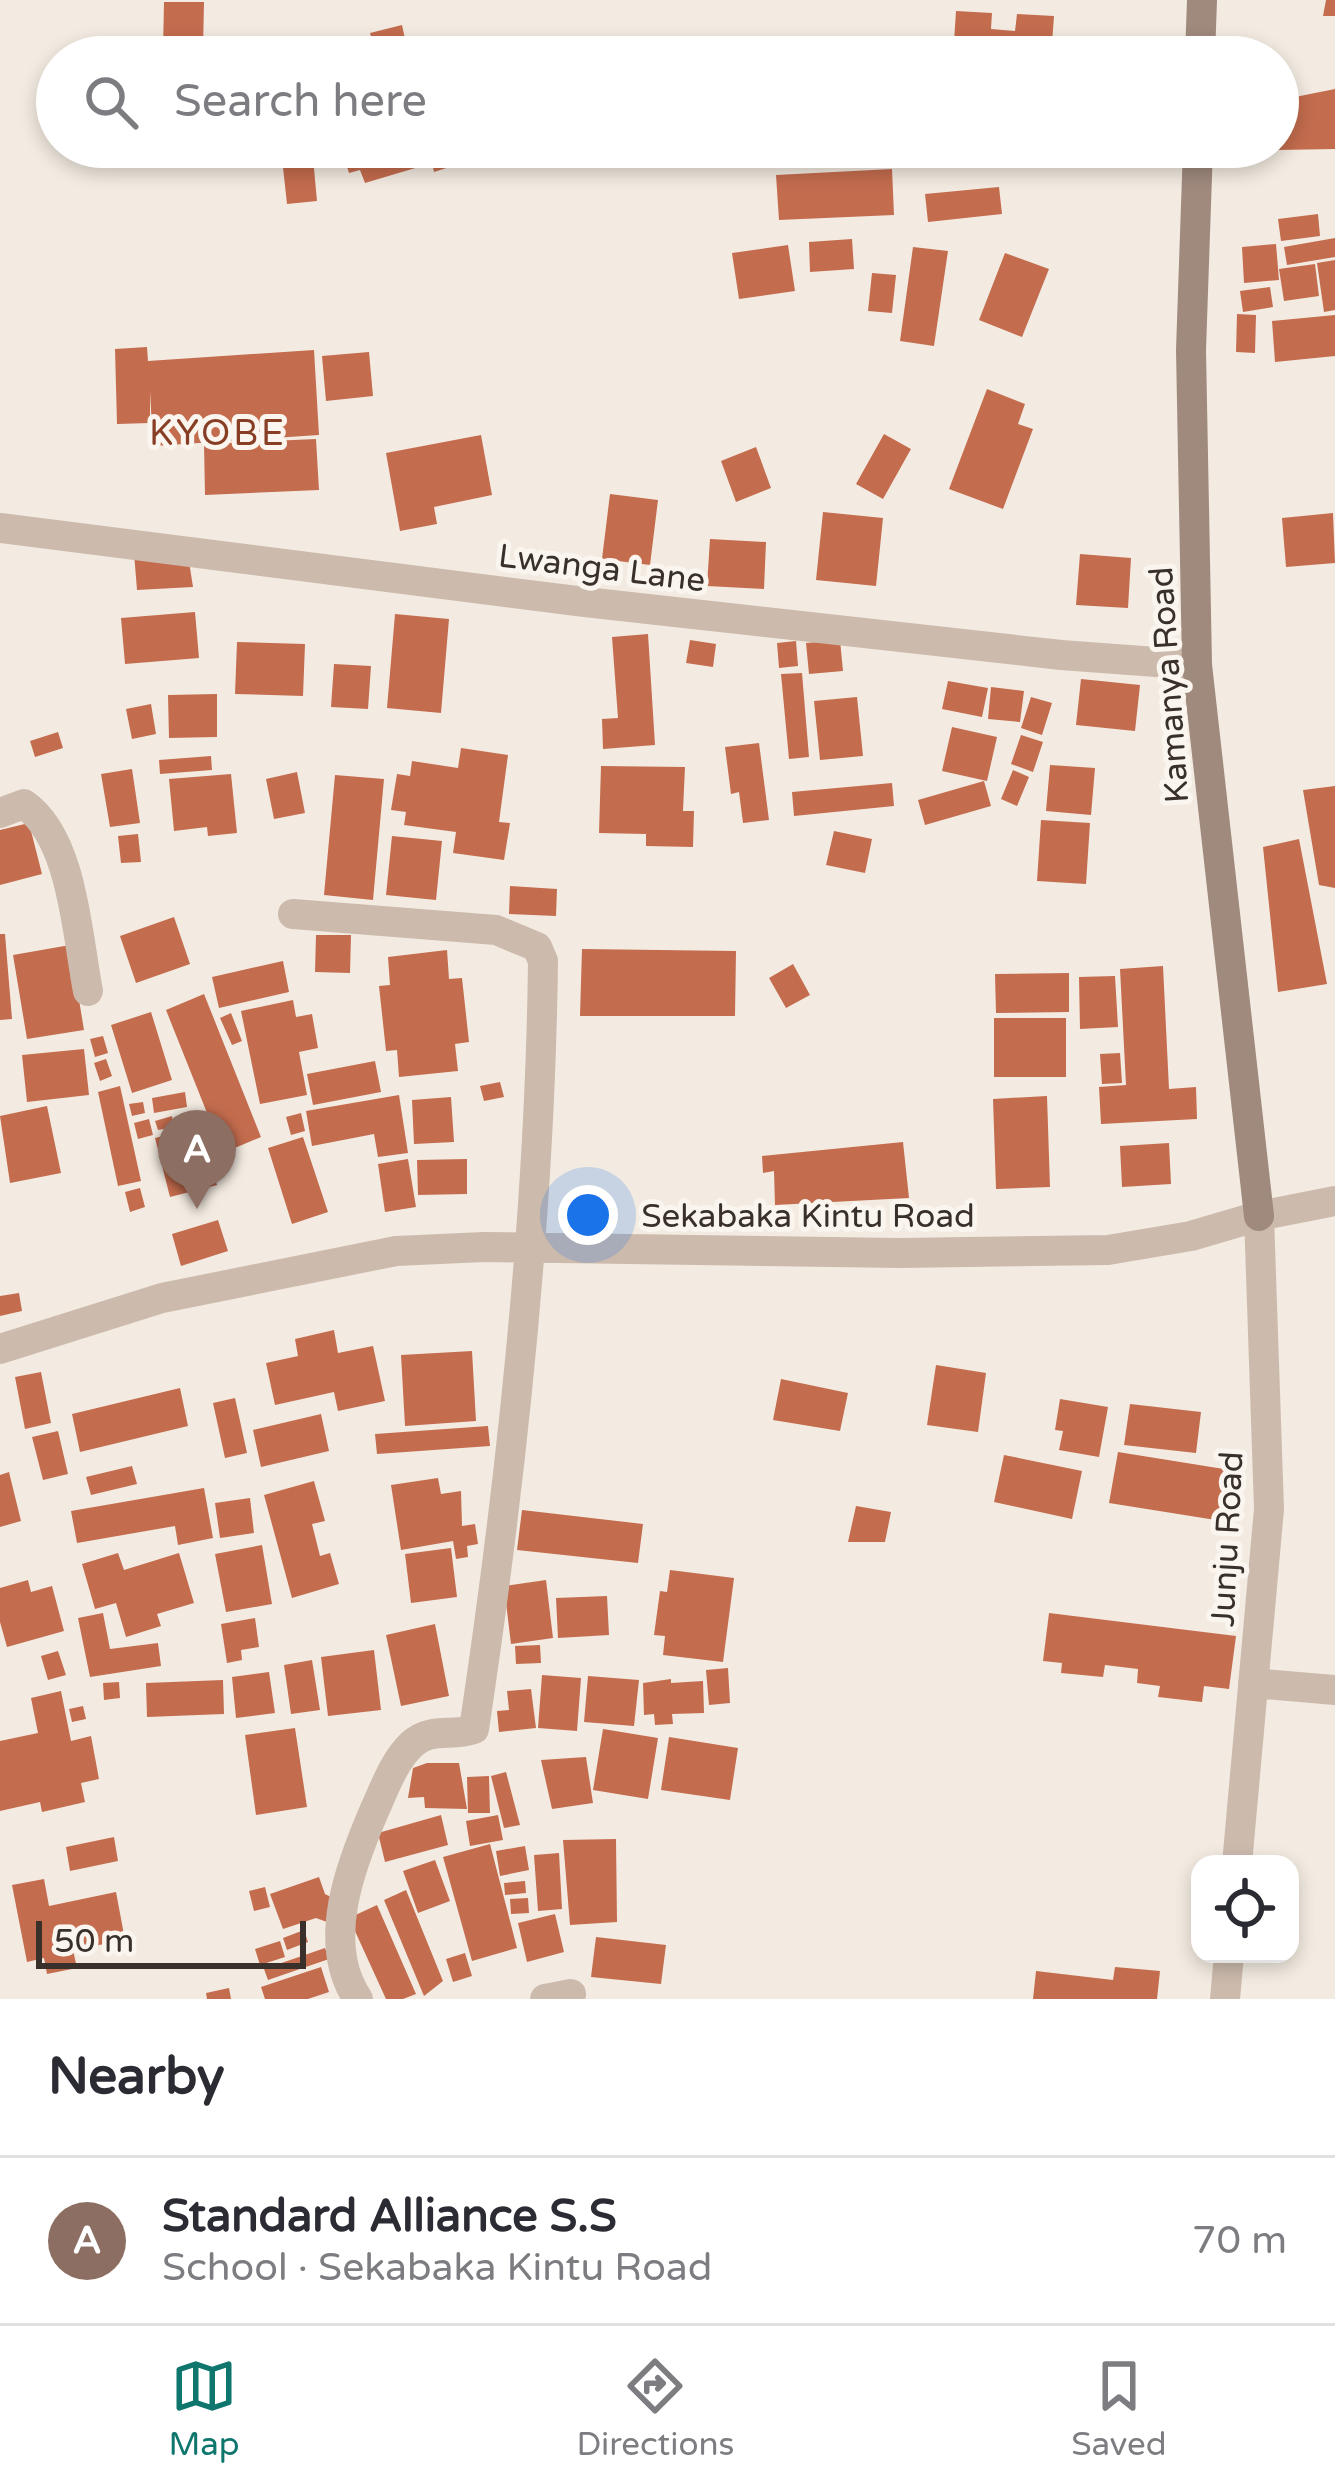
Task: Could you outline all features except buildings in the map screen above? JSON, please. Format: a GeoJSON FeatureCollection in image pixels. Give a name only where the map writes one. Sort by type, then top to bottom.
{"type":"FeatureCollection","features":[{"type":"Feature","properties":{"kind":"street"},"geometry":{"type":"LineString","coordinates":[[1201,36],[1202,0]]}},
{"type":"Feature","properties":{"kind":"street","name":"Kamanya Road"},"geometry":{"type":"LineString","coordinates":[[1197,168],[1191,350],[1196,664],[1259,1216]]}},
{"type":"Feature","properties":{"kind":"street","name":"Lwanga Lane"},"geometry":{"type":"LineString","coordinates":[[0,528],[585,602],[1061,655],[1196,664]]}},
{"type":"Feature","properties":{"kind":"street"},"geometry":{"type":"LineString","coordinates":[[0,813],[24,805],[39,815],[59,847],[88,991]]}},
{"type":"Feature","properties":{"kind":"street"},"geometry":{"type":"LineString","coordinates":[[293,914],[496,930],[537,947],[543,962],[529,1250],[493,1604],[474,1729],[435,1732],[415,1740],[385,1786],[351,1864],[342,1912],[343,1954],[358,1999]]}},
{"type":"Feature","properties":{"kind":"street","name":"Sekabaka Kintu Road"},"geometry":{"type":"LineString","coordinates":[[0,1348],[162,1298],[396,1251],[1108,1250],[1191,1236],[1335,1201]]}},
{"type":"Feature","properties":{"kind":"street","name":"Junju Road"},"geometry":{"type":"LineString","coordinates":[[1238,1855],[1269,1509],[1259,1216]]}},
{"type":"Feature","properties":{"kind":"street"},"geometry":{"type":"LineString","coordinates":[[1253,1682],[1335,1690]]}},
{"type":"Feature","properties":{"kind":"street"},"geometry":{"type":"LineString","coordinates":[[1226,1999],[1228,1963]]}},
{"type":"Feature","properties":{"kind":"place","name":"Standard Alliance S.S"},"geometry":{"type":"Point","coordinates":[197,1209]}},
{"type":"Feature","properties":{"kind":"district","name":"KYOBE"},"geometry":{"type":"Point","coordinates":[218,432]}}]}
